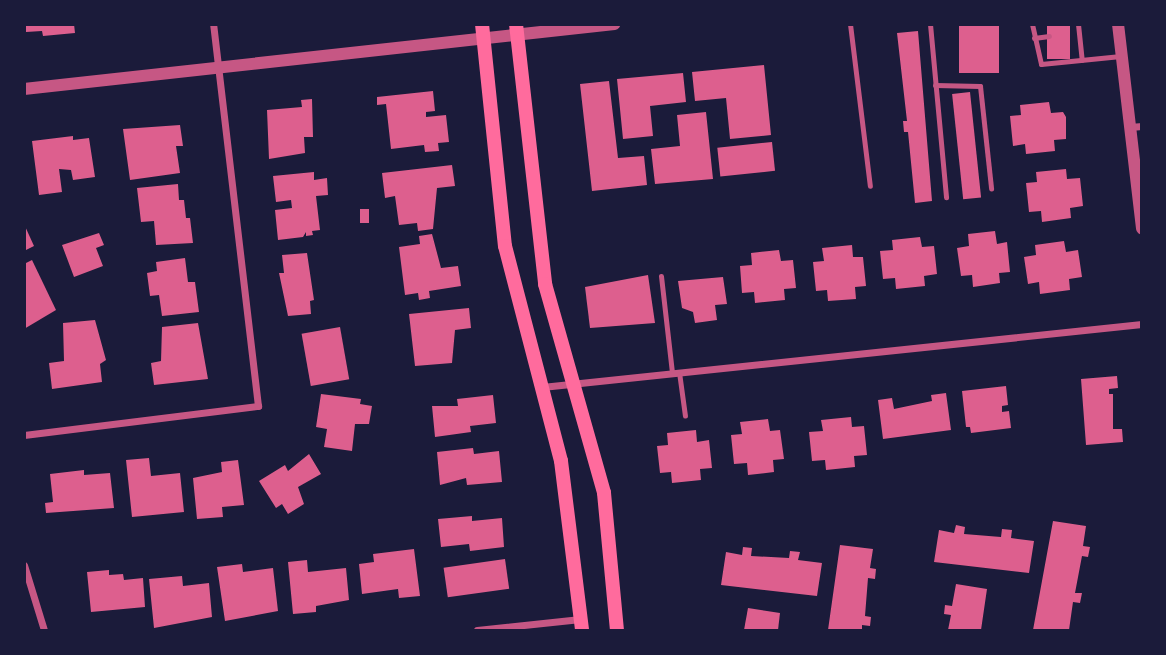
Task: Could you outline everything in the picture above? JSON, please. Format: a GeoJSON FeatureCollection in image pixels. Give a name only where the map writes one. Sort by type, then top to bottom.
{"type":"FeatureCollection","features":[{"type":"Feature","properties":{"kind":"main road"},"geometry":{"type":"LineString","coordinates":[[517,30],[545,284],[604,493],[617,631]]}},
{"type":"Feature","properties":{"kind":"main road"},"geometry":{"type":"LineString","coordinates":[[483,32],[505,246],[566,488],[581,625]]}},
{"type":"Feature","properties":{"kind":"street"},"geometry":{"type":"LineString","coordinates":[[24,435],[258,405],[213,24]]}},
{"type":"Feature","properties":{"kind":"street"},"geometry":{"type":"LineString","coordinates":[[24,89],[483,32],[614,24]]}},
{"type":"Feature","properties":{"kind":"street"},"geometry":{"type":"LineString","coordinates":[[1118,24],[1136,126],[1142,229]]}},
{"type":"Feature","properties":{"kind":"street"},"geometry":{"type":"LineString","coordinates":[[541,387],[1142,324]]}},
{"type":"Feature","properties":{"kind":"street"},"geometry":{"type":"LineString","coordinates":[[24,565],[44,631]]}},
{"type":"Feature","properties":{"kind":"street"},"geometry":{"type":"LineString","coordinates":[[477,631],[581,625]]}},
{"type":"Feature","properties":{"kind":"lane"},"geometry":{"type":"LineString","coordinates":[[850,24],[870,186]]}},
{"type":"Feature","properties":{"kind":"lane"},"geometry":{"type":"LineString","coordinates":[[929,24],[946,197]]}},
{"type":"Feature","properties":{"kind":"lane"},"geometry":{"type":"LineString","coordinates":[[1032,24],[1038,64],[1122,56]]}},
{"type":"Feature","properties":{"kind":"lane"},"geometry":{"type":"LineString","coordinates":[[1078,24],[1082,60]]}},
{"type":"Feature","properties":{"kind":"lane"},"geometry":{"type":"LineString","coordinates":[[1071,34],[1079,33]]}},
{"type":"Feature","properties":{"kind":"lane"},"geometry":{"type":"LineString","coordinates":[[1034,38],[1049,36]]}},
{"type":"Feature","properties":{"kind":"lane"},"geometry":{"type":"LineString","coordinates":[[935,85],[980,86],[991,188]]}},
{"type":"Feature","properties":{"kind":"lane"},"geometry":{"type":"LineString","coordinates":[[661,276],[675,372],[685,416]]}},
{"type":"Feature","properties":{"kind":"building"},"geometry":{"type":"Polygon","coordinates":[[[26,24],[74,24],[75,33],[43,36],[42,31],[26,32],[26,24]]]}},
{"type":"Feature","properties":{"kind":"building"},"geometry":{"type":"Polygon","coordinates":[[[959,24],[999,24],[999,73],[959,73],[959,24]]]}},
{"type":"Feature","properties":{"kind":"building"},"geometry":{"type":"Polygon","coordinates":[[[1047,24],[1070,24],[1070,59],[1047,59],[1047,24]]]}},
{"type":"Feature","properties":{"kind":"building"},"geometry":{"type":"Polygon","coordinates":[[[918,31],[932,201],[915,203],[908,132],[904,132],[903,121],[907,121],[897,33],[918,31]]]}},
{"type":"Feature","properties":{"kind":"building"},"geometry":{"type":"Polygon","coordinates":[[[764,65],[771,135],[730,139],[726,98],[695,101],[692,72],[764,65]]]}},
{"type":"Feature","properties":{"kind":"building"},"geometry":{"type":"Polygon","coordinates":[[[683,73],[686,102],[650,106],[653,136],[623,139],[617,79],[683,73]]]}},
{"type":"Feature","properties":{"kind":"building"},"geometry":{"type":"Polygon","coordinates":[[[609,81],[618,158],[644,156],[647,185],[592,191],[580,84],[609,81]]]}},
{"type":"Feature","properties":{"kind":"building"},"geometry":{"type":"Polygon","coordinates":[[[433,91],[435,111],[426,112],[426,117],[446,115],[449,142],[438,143],[439,151],[425,152],[424,145],[391,149],[386,104],[377,105],[377,97],[433,91]]]}},
{"type":"Feature","properties":{"kind":"building"},"geometry":{"type":"Polygon","coordinates":[[[970,92],[981,197],[963,199],[952,94],[970,92]]]}},
{"type":"Feature","properties":{"kind":"building"},"geometry":{"type":"Polygon","coordinates":[[[312,99],[313,137],[304,137],[305,153],[269,159],[267,110],[302,107],[301,100],[312,99]]]}},
{"type":"Feature","properties":{"kind":"building"},"geometry":{"type":"Polygon","coordinates":[[[1049,102],[1051,113],[1063,112],[1066,117],[1066,139],[1054,140],[1055,151],[1026,154],[1025,144],[1013,146],[1010,116],[1021,115],[1020,105],[1049,102]]]}},
{"type":"Feature","properties":{"kind":"building"},"geometry":{"type":"Polygon","coordinates":[[[706,112],[713,179],[655,184],[651,149],[680,146],[677,115],[706,112]]]}},
{"type":"Feature","properties":{"kind":"building"},"geometry":{"type":"Polygon","coordinates":[[[180,125],[183,146],[176,146],[180,173],[130,180],[123,129],[180,125]]]}},
{"type":"Feature","properties":{"kind":"building"},"geometry":{"type":"Polygon","coordinates":[[[73,136],[73,140],[89,138],[95,177],[73,180],[71,170],[59,169],[62,192],[39,195],[32,141],[73,136]]]}},
{"type":"Feature","properties":{"kind":"building"},"geometry":{"type":"Polygon","coordinates":[[[772,142],[775,171],[720,177],[717,148],[772,142]]]}},
{"type":"Feature","properties":{"kind":"building"},"geometry":{"type":"Polygon","coordinates":[[[452,165],[455,186],[437,188],[433,229],[418,231],[417,223],[399,225],[395,196],[385,198],[382,173],[452,165]]]}},
{"type":"Feature","properties":{"kind":"building"},"geometry":{"type":"Polygon","coordinates":[[[1066,169],[1067,179],[1080,178],[1083,206],[1070,208],[1071,218],[1042,222],[1041,211],[1029,212],[1026,183],[1037,182],[1036,172],[1066,169]]]}},
{"type":"Feature","properties":{"kind":"building"},"geometry":{"type":"Polygon","coordinates":[[[314,172],[314,180],[327,178],[328,195],[316,196],[320,230],[312,231],[313,235],[306,236],[306,232],[303,237],[278,240],[275,210],[292,208],[291,200],[276,202],[273,176],[314,172]]]}},
{"type":"Feature","properties":{"kind":"building"},"geometry":{"type":"Polygon","coordinates":[[[178,184],[179,200],[184,200],[186,218],[190,218],[193,243],[156,245],[154,221],[141,222],[137,188],[178,184]]]}},
{"type":"Feature","properties":{"kind":"building"},"geometry":{"type":"Polygon","coordinates":[[[360,209],[369,209],[369,223],[360,223],[360,209]]]}},
{"type":"Feature","properties":{"kind":"building"},"geometry":{"type":"Polygon","coordinates":[[[24,224],[34,246],[24,251],[24,224]]]}},
{"type":"Feature","properties":{"kind":"building"},"geometry":{"type":"Polygon","coordinates":[[[995,231],[997,244],[1007,242],[1010,272],[999,273],[1000,283],[973,287],[972,275],[961,276],[957,248],[969,246],[968,234],[995,231]]]}},
{"type":"Feature","properties":{"kind":"building"},"geometry":{"type":"Polygon","coordinates":[[[99,233],[104,245],[96,248],[103,266],[74,277],[62,245],[99,233]]]}},
{"type":"Feature","properties":{"kind":"building"},"geometry":{"type":"Polygon","coordinates":[[[432,234],[441,268],[458,266],[461,286],[429,291],[430,298],[419,300],[418,293],[405,295],[399,247],[420,244],[419,236],[432,234]]]}},
{"type":"Feature","properties":{"kind":"building"},"geometry":{"type":"Polygon","coordinates":[[[920,237],[922,247],[934,246],[937,274],[924,276],[925,286],[896,289],[895,278],[883,279],[880,251],[893,250],[892,240],[920,237]]]}},
{"type":"Feature","properties":{"kind":"building"},"geometry":{"type":"Polygon","coordinates":[[[1064,241],[1066,252],[1078,250],[1082,277],[1069,279],[1070,290],[1040,294],[1039,282],[1028,284],[1024,257],[1036,255],[1035,245],[1064,241]]]}},
{"type":"Feature","properties":{"kind":"building"},"geometry":{"type":"Polygon","coordinates":[[[852,245],[853,257],[863,257],[866,286],[855,287],[856,299],[828,301],[827,290],[816,291],[813,262],[824,261],[822,248],[852,245]]]}},
{"type":"Feature","properties":{"kind":"building"},"geometry":{"type":"Polygon","coordinates":[[[779,250],[781,261],[793,260],[796,288],[784,289],[785,300],[755,303],[754,292],[742,293],[740,266],[752,265],[751,253],[779,250]]]}},
{"type":"Feature","properties":{"kind":"building"},"geometry":{"type":"Polygon","coordinates":[[[307,253],[314,300],[310,301],[311,314],[288,316],[279,273],[284,273],[282,255],[307,253]]]}},
{"type":"Feature","properties":{"kind":"building"},"geometry":{"type":"Polygon","coordinates":[[[185,258],[188,282],[195,282],[199,312],[162,316],[159,295],[150,296],[147,273],[157,271],[156,262],[185,258]]]}},
{"type":"Feature","properties":{"kind":"building"},"geometry":{"type":"Polygon","coordinates":[[[32,260],[56,310],[24,329],[24,264],[32,260]]]}},
{"type":"Feature","properties":{"kind":"building"},"geometry":{"type":"Polygon","coordinates":[[[648,275],[655,323],[590,328],[585,287],[648,275]]]}},
{"type":"Feature","properties":{"kind":"building"},"geometry":{"type":"Polygon","coordinates":[[[723,277],[727,304],[715,305],[717,320],[695,323],[693,312],[682,308],[678,281],[723,277]]]}},
{"type":"Feature","properties":{"kind":"building"},"geometry":{"type":"Polygon","coordinates":[[[469,308],[471,328],[455,330],[452,363],[415,366],[409,314],[469,308]]]}},
{"type":"Feature","properties":{"kind":"building"},"geometry":{"type":"Polygon","coordinates":[[[95,320],[106,360],[100,364],[102,382],[52,389],[49,363],[64,361],[63,323],[95,320]]]}},
{"type":"Feature","properties":{"kind":"building"},"geometry":{"type":"Polygon","coordinates":[[[198,323],[208,379],[154,385],[151,363],[161,361],[162,327],[198,323]]]}},
{"type":"Feature","properties":{"kind":"building"},"geometry":{"type":"Polygon","coordinates":[[[340,327],[349,379],[311,386],[302,334],[340,327]]]}},
{"type":"Feature","properties":{"kind":"building"},"geometry":{"type":"Polygon","coordinates":[[[1117,376],[1118,388],[1109,389],[1109,394],[1113,394],[1113,429],[1122,429],[1123,442],[1086,445],[1081,379],[1117,376]]]}},
{"type":"Feature","properties":{"kind":"building"},"geometry":{"type":"Polygon","coordinates":[[[1006,386],[1008,405],[1002,406],[1002,412],[1009,411],[1011,428],[971,433],[970,427],[966,427],[962,391],[1006,386]]]}},
{"type":"Feature","properties":{"kind":"building"},"geometry":{"type":"Polygon","coordinates":[[[946,393],[951,430],[883,439],[878,400],[892,398],[894,409],[932,401],[931,395],[946,393]]]}},
{"type":"Feature","properties":{"kind":"building"},"geometry":{"type":"Polygon","coordinates":[[[321,394],[361,399],[360,404],[372,406],[369,424],[355,424],[352,451],[324,447],[327,429],[316,427],[321,394]]]}},
{"type":"Feature","properties":{"kind":"building"},"geometry":{"type":"Polygon","coordinates":[[[493,395],[496,423],[470,426],[471,432],[435,437],[432,406],[458,406],[457,399],[493,395]]]}},
{"type":"Feature","properties":{"kind":"building"},"geometry":{"type":"Polygon","coordinates":[[[851,417],[852,427],[864,426],[867,455],[854,456],[855,467],[826,470],[825,460],[812,461],[809,432],[823,431],[821,420],[851,417]]]}},
{"type":"Feature","properties":{"kind":"building"},"geometry":{"type":"Polygon","coordinates":[[[768,419],[770,431],[780,430],[784,459],[773,460],[774,472],[748,475],[747,463],[734,464],[731,435],[742,434],[740,422],[768,419]]]}},
{"type":"Feature","properties":{"kind":"building"},"geometry":{"type":"Polygon","coordinates":[[[696,430],[697,442],[709,440],[712,468],[700,469],[701,480],[672,483],[671,472],[660,473],[657,446],[668,445],[667,433],[696,430]]]}},
{"type":"Feature","properties":{"kind":"building"},"geometry":{"type":"Polygon","coordinates":[[[473,448],[474,454],[499,451],[502,482],[467,485],[466,478],[440,485],[437,452],[473,448]]]}},
{"type":"Feature","properties":{"kind":"building"},"geometry":{"type":"Polygon","coordinates":[[[309,454],[321,474],[298,487],[304,504],[288,514],[282,504],[276,508],[259,481],[285,465],[288,471],[309,454]]]}},
{"type":"Feature","properties":{"kind":"building"},"geometry":{"type":"Polygon","coordinates":[[[149,458],[151,476],[180,473],[184,512],[132,517],[126,460],[149,458]]]}},
{"type":"Feature","properties":{"kind":"building"},"geometry":{"type":"Polygon","coordinates":[[[238,460],[244,505],[222,507],[223,517],[197,519],[193,478],[222,472],[221,462],[238,460]]]}},
{"type":"Feature","properties":{"kind":"building"},"geometry":{"type":"Polygon","coordinates":[[[84,470],[84,475],[110,473],[114,508],[46,513],[45,503],[53,502],[50,474],[84,470]]]}},
{"type":"Feature","properties":{"kind":"building"},"geometry":{"type":"Polygon","coordinates":[[[472,516],[472,521],[502,518],[504,547],[470,551],[469,544],[441,547],[438,519],[472,516]]]}},
{"type":"Feature","properties":{"kind":"building"},"geometry":{"type":"Polygon","coordinates":[[[1053,521],[1086,526],[1083,546],[1090,547],[1088,557],[1082,556],[1075,593],[1082,593],[1080,603],[1073,602],[1069,630],[1033,630],[1053,521]]]}},
{"type":"Feature","properties":{"kind":"building"},"geometry":{"type":"Polygon","coordinates":[[[956,525],[965,527],[964,534],[1001,537],[1002,529],[1012,530],[1011,538],[1034,541],[1029,573],[934,562],[939,530],[954,533],[956,525]]]}},
{"type":"Feature","properties":{"kind":"building"},"geometry":{"type":"Polygon","coordinates":[[[840,545],[873,549],[870,568],[876,569],[875,579],[868,578],[865,616],[871,617],[870,626],[862,625],[862,630],[828,630],[840,545]]]}},
{"type":"Feature","properties":{"kind":"building"},"geometry":{"type":"Polygon","coordinates":[[[743,547],[752,548],[751,556],[789,558],[790,551],[800,552],[798,560],[822,563],[817,596],[721,585],[726,552],[742,555],[743,547]]]}},
{"type":"Feature","properties":{"kind":"building"},"geometry":{"type":"Polygon","coordinates":[[[414,549],[420,596],[399,598],[398,589],[362,594],[359,564],[374,562],[373,554],[414,549]]]}},
{"type":"Feature","properties":{"kind":"building"},"geometry":{"type":"Polygon","coordinates":[[[505,559],[509,589],[448,597],[444,568],[505,559]]]}},
{"type":"Feature","properties":{"kind":"building"},"geometry":{"type":"Polygon","coordinates":[[[307,560],[308,572],[346,568],[349,600],[316,606],[316,612],[293,614],[288,562],[307,560]]]}},
{"type":"Feature","properties":{"kind":"building"},"geometry":{"type":"Polygon","coordinates":[[[242,564],[243,572],[273,568],[278,611],[225,621],[217,567],[242,564]]]}},
{"type":"Feature","properties":{"kind":"building"},"geometry":{"type":"Polygon","coordinates":[[[109,570],[109,575],[123,574],[124,580],[143,578],[145,607],[91,612],[87,572],[109,570]]]}},
{"type":"Feature","properties":{"kind":"building"},"geometry":{"type":"Polygon","coordinates":[[[182,576],[183,586],[209,583],[212,617],[154,628],[149,579],[182,576]]]}},
{"type":"Feature","properties":{"kind":"building"},"geometry":{"type":"Polygon","coordinates":[[[956,584],[987,589],[981,630],[948,630],[951,615],[944,614],[945,605],[952,606],[956,584]]]}},
{"type":"Feature","properties":{"kind":"building"},"geometry":{"type":"Polygon","coordinates":[[[748,608],[780,613],[778,630],[744,630],[748,608]]]}}]}
